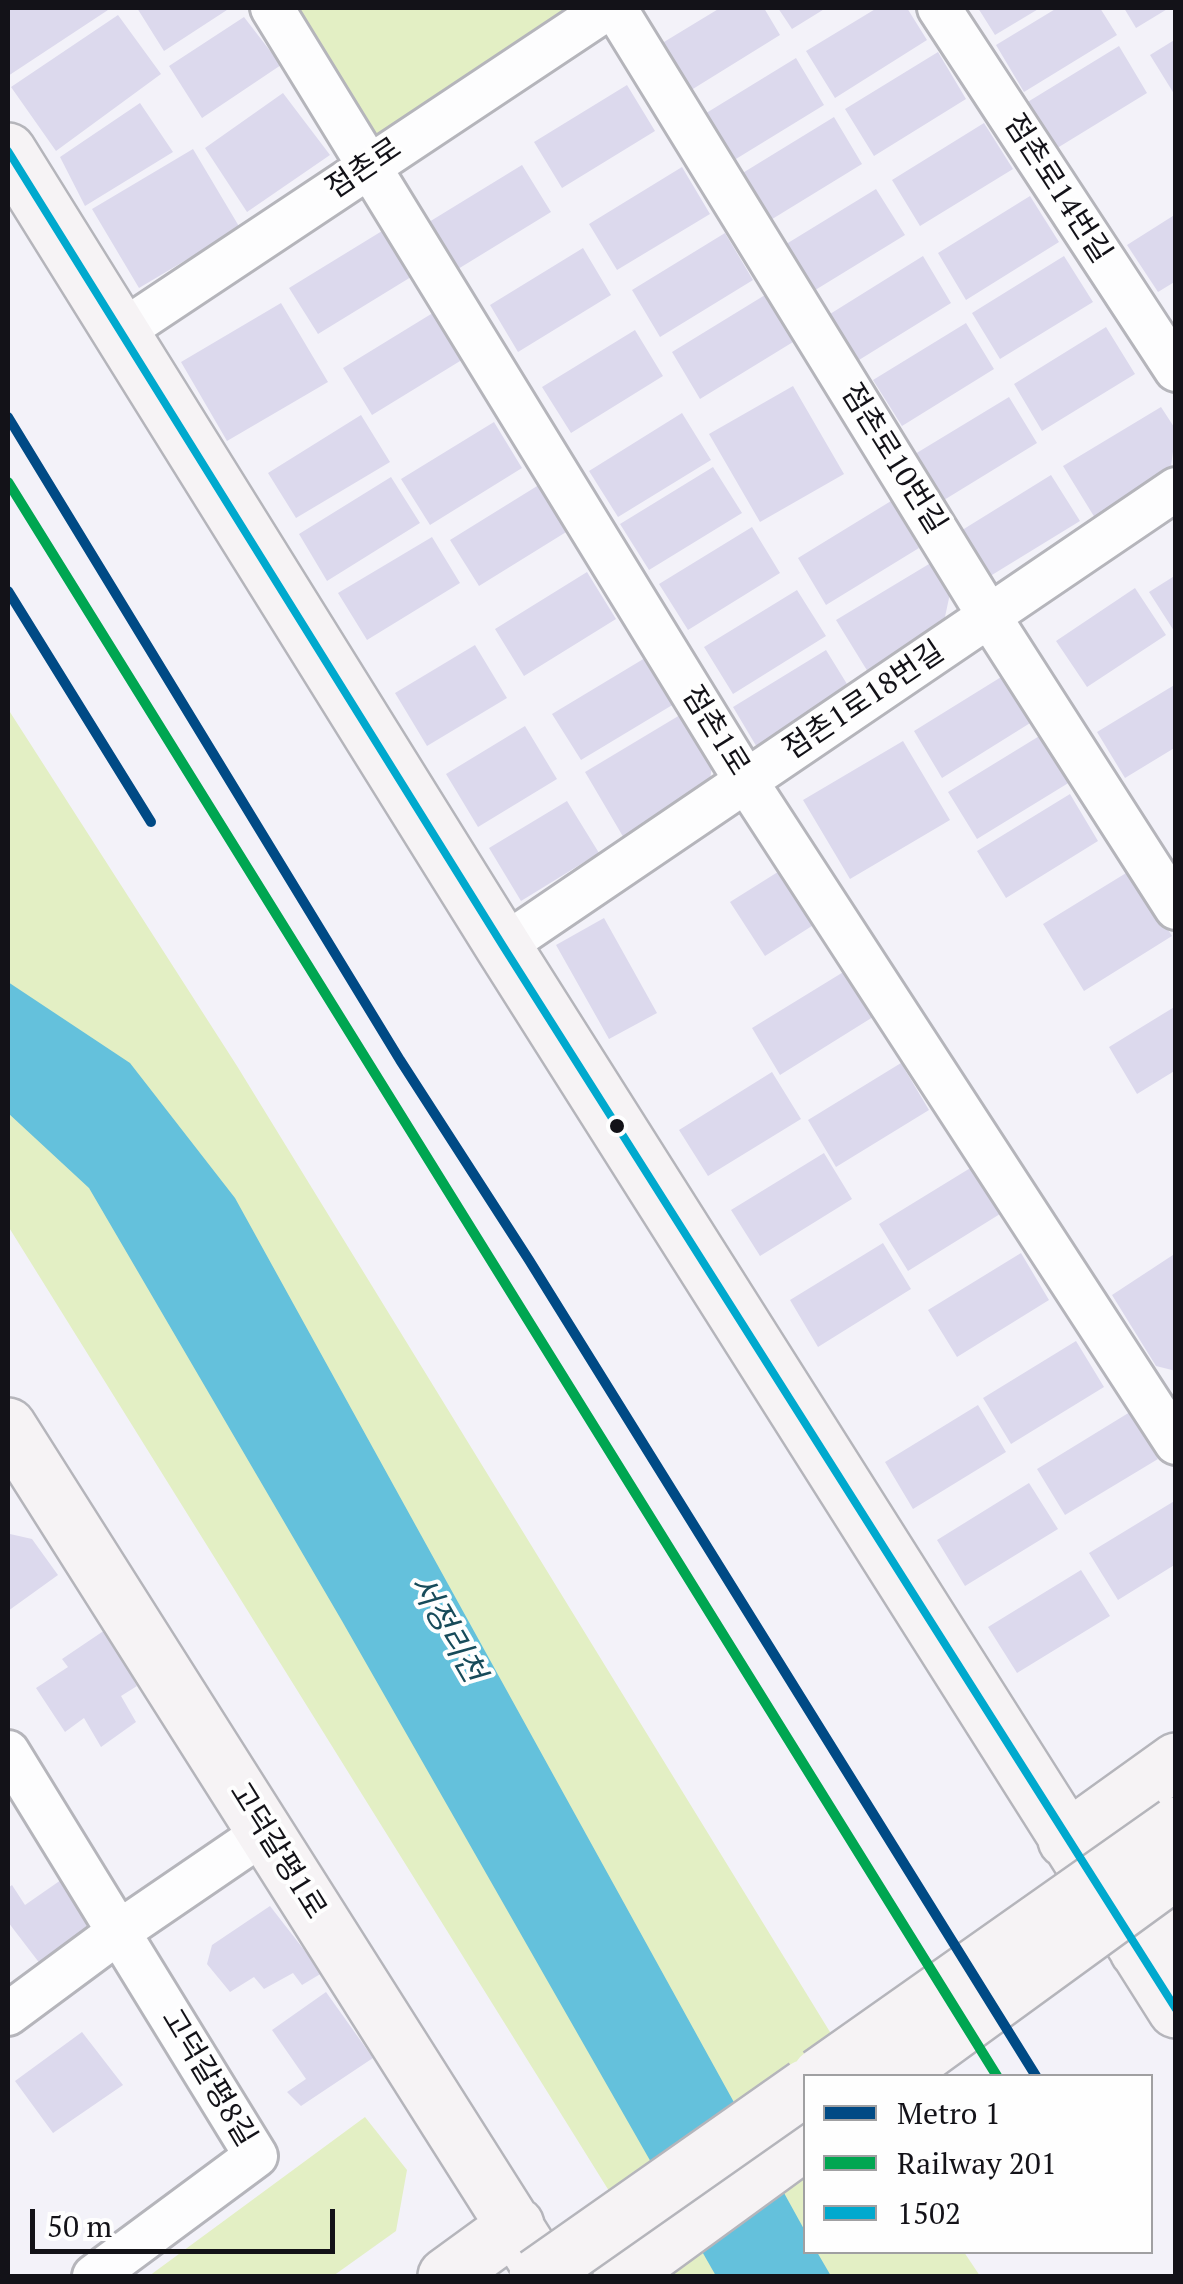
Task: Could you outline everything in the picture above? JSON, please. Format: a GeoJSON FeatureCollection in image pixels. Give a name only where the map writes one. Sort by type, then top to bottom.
{"type":"FeatureCollection","features":[{"type":"Feature","properties":{"kind":"street","name":"점촌1로"},"geometry":{"type":"LineString","coordinates":[[272,8],[746,781],[1162,1390],[1176,1444]]}},
{"type":"Feature","properties":{"kind":"street","name":"점촌로"},"geometry":{"type":"LineString","coordinates":[[121,332],[611,8]]}},
{"type":"Feature","properties":{"kind":"street","name":"점촌로10번길"},"geometry":{"type":"LineString","coordinates":[[611,8],[989,616],[1176,908]]}},
{"type":"Feature","properties":{"kind":"street","name":"점촌로14번길"},"geometry":{"type":"LineString","coordinates":[[938,8],[1176,370]]}},
{"type":"Feature","properties":{"kind":"street"},"geometry":{"type":"LineString","coordinates":[[8,152],[1066,1840],[1157,1938],[1176,2010]]}},
{"type":"Feature","properties":{"kind":"street","name":"점촌1로18번길"},"geometry":{"type":"LineString","coordinates":[[503,946],[1176,490]]}},
{"type":"Feature","properties":{"kind":"street","name":"고덕갈평1로"},"geometry":{"type":"LineString","coordinates":[[16,1459],[265,1832],[546,2276]]}},
{"type":"Feature","properties":{"kind":"street","name":"고덕갈평8길"},"geometry":{"type":"LineString","coordinates":[[8,1752],[256,2156],[94,2276]]}},
{"type":"Feature","properties":{"kind":"street"},"geometry":{"type":"LineString","coordinates":[[1066,1840],[1176,1761]]}},
{"type":"Feature","properties":{"kind":"street"},"geometry":{"type":"LineString","coordinates":[[823,2074],[1176,1825]]}},
{"type":"Feature","properties":{"kind":"street"},"geometry":{"type":"LineString","coordinates":[[8,2014],[120,1930],[265,1832]]}},
{"type":"Feature","properties":{"kind":"street"},"geometry":{"type":"LineString","coordinates":[[897,2074],[1176,1871]]}},
{"type":"Feature","properties":{"kind":"street"},"geometry":{"type":"LineString","coordinates":[[536,2276],[803,2089]]}},
{"type":"Feature","properties":{"kind":"street"},"geometry":{"type":"LineString","coordinates":[[621,2276],[803,2144]]}},
{"type":"Feature","properties":{"kind":"street"},"geometry":{"type":"LineString","coordinates":[[446,2276],[516,2225]]}},
{"type":"Feature","properties":{"kind":"green space"},"geometry":{"type":"Polygon","coordinates":[[[282,8],[608,8],[386,154],[282,8]]]}},
{"type":"Feature","properties":{"kind":"green space"},"geometry":{"type":"Polygon","coordinates":[[[8,709],[237,1066],[856,2074],[803,2074],[803,2254],[965,2254],[980,2276],[662,2276],[8,1226],[8,709]]]}},
{"type":"Feature","properties":{"kind":"green space"},"geometry":{"type":"Polygon","coordinates":[[[365,2117],[407,2170],[396,2231],[333,2276],[149,2276],[365,2117]]]}},
{"type":"Feature","properties":{"kind":"water","name":"서정리천"},"geometry":{"type":"Polygon","coordinates":[[[8,982],[130,1063],[235,1198],[803,2227],[803,2254],[818,2254],[831,2276],[716,2276],[342,1621],[89,1188],[8,1113],[8,982]]]}},
{"type":"Feature","properties":{"kind":"building"},"geometry":{"type":"Polygon","coordinates":[[[8,8],[111,8],[8,76],[8,8]]]}},
{"type":"Feature","properties":{"kind":"building"},"geometry":{"type":"Polygon","coordinates":[[[137,8],[230,8],[164,51],[137,8]]]}},
{"type":"Feature","properties":{"kind":"building"},"geometry":{"type":"Polygon","coordinates":[[[720,8],[764,8],[780,35],[688,92],[659,45],[720,8]]]}},
{"type":"Feature","properties":{"kind":"building"},"geometry":{"type":"Polygon","coordinates":[[[778,8],[826,8],[792,29],[778,8]]]}},
{"type":"Feature","properties":{"kind":"building"},"geometry":{"type":"Polygon","coordinates":[[[877,8],[907,8],[927,40],[835,98],[806,51],[877,8]]]}},
{"type":"Feature","properties":{"kind":"building"},"geometry":{"type":"Polygon","coordinates":[[[978,8],[1040,8],[995,35],[978,8]]]}},
{"type":"Feature","properties":{"kind":"building"},"geometry":{"type":"Polygon","coordinates":[[[1057,8],[1100,8],[1117,35],[1024,92],[996,45],[1057,8]]]}},
{"type":"Feature","properties":{"kind":"building"},"geometry":{"type":"Polygon","coordinates":[[[1124,8],[1169,8],[1136,28],[1124,8]]]}},
{"type":"Feature","properties":{"kind":"building"},"geometry":{"type":"Polygon","coordinates":[[[118,15],[161,74],[56,151],[11,87],[118,15]]]}},
{"type":"Feature","properties":{"kind":"building"},"geometry":{"type":"Polygon","coordinates":[[[244,17],[281,65],[202,118],[169,66],[244,17]]]}},
{"type":"Feature","properties":{"kind":"building"},"geometry":{"type":"Polygon","coordinates":[[[1176,39],[1176,97],[1150,55],[1176,39]]]}},
{"type":"Feature","properties":{"kind":"building"},"geometry":{"type":"Polygon","coordinates":[[[1119,46],[1147,93],[1054,150],[1026,103],[1119,46]]]}},
{"type":"Feature","properties":{"kind":"building"},"geometry":{"type":"Polygon","coordinates":[[[938,52],[966,99],[874,156],[845,109],[938,52]]]}},
{"type":"Feature","properties":{"kind":"building"},"geometry":{"type":"Polygon","coordinates":[[[796,58],[824,105],[731,162],[703,115],[796,58]]]}},
{"type":"Feature","properties":{"kind":"building"},"geometry":{"type":"Polygon","coordinates":[[[627,85],[655,131],[562,188],[534,142],[627,85]]]}},
{"type":"Feature","properties":{"kind":"building"},"geometry":{"type":"Polygon","coordinates":[[[283,93],[330,155],[247,212],[205,148],[283,93]]]}},
{"type":"Feature","properties":{"kind":"building"},"geometry":{"type":"Polygon","coordinates":[[[140,103],[173,152],[85,206],[60,157],[140,103]]]}},
{"type":"Feature","properties":{"kind":"building"},"geometry":{"type":"Polygon","coordinates":[[[834,117],[862,164],[769,221],[741,174],[834,117]]]}},
{"type":"Feature","properties":{"kind":"building"},"geometry":{"type":"Polygon","coordinates":[[[984,123],[1013,169],[920,226],[892,180],[984,123]]]}},
{"type":"Feature","properties":{"kind":"building"},"geometry":{"type":"Polygon","coordinates":[[[193,149],[240,228],[139,288],[92,209],[193,149]]]}},
{"type":"Feature","properties":{"kind":"building"},"geometry":{"type":"Polygon","coordinates":[[[522,165],[551,212],[458,269],[429,222],[522,165]]]}},
{"type":"Feature","properties":{"kind":"building"},"geometry":{"type":"Polygon","coordinates":[[[682,167],[710,214],[617,270],[589,224],[682,167]]]}},
{"type":"Feature","properties":{"kind":"building"},"geometry":{"type":"Polygon","coordinates":[[[876,189],[905,235],[812,292],[783,246],[876,189]]]}},
{"type":"Feature","properties":{"kind":"building"},"geometry":{"type":"Polygon","coordinates":[[[1030,196],[1059,242],[966,300],[938,253],[1030,196]]]}},
{"type":"Feature","properties":{"kind":"building"},"geometry":{"type":"Polygon","coordinates":[[[1176,214],[1176,281],[1158,292],[1127,245],[1176,214]]]}},
{"type":"Feature","properties":{"kind":"building"},"geometry":{"type":"Polygon","coordinates":[[[382,231],[411,277],[318,334],[289,288],[382,231]]]}},
{"type":"Feature","properties":{"kind":"building"},"geometry":{"type":"Polygon","coordinates":[[[725,233],[753,280],[660,337],[632,290],[725,233]]]}},
{"type":"Feature","properties":{"kind":"building"},"geometry":{"type":"Polygon","coordinates":[[[583,248],[611,295],[518,352],[490,305],[583,248]]]}},
{"type":"Feature","properties":{"kind":"building"},"geometry":{"type":"Polygon","coordinates":[[[923,256],[951,303],[859,360],[830,314],[923,256]]]}},
{"type":"Feature","properties":{"kind":"building"},"geometry":{"type":"Polygon","coordinates":[[[1064,256],[1093,302],[1000,359],[972,313],[1064,256]]]}},
{"type":"Feature","properties":{"kind":"building"},"geometry":{"type":"Polygon","coordinates":[[[765,295],[793,342],[700,399],[672,352],[765,295]]]}},
{"type":"Feature","properties":{"kind":"building"},"geometry":{"type":"Polygon","coordinates":[[[281,303],[328,382],[227,441],[181,362],[281,303]]]}},
{"type":"Feature","properties":{"kind":"building"},"geometry":{"type":"Polygon","coordinates":[[[436,311],[465,358],[372,415],[343,368],[436,311]]]}},
{"type":"Feature","properties":{"kind":"building"},"geometry":{"type":"Polygon","coordinates":[[[966,323],[994,369],[902,426],[873,380],[966,323]]]}},
{"type":"Feature","properties":{"kind":"building"},"geometry":{"type":"Polygon","coordinates":[[[1106,327],[1135,374],[1042,431],[1014,384],[1106,327]]]}},
{"type":"Feature","properties":{"kind":"building"},"geometry":{"type":"Polygon","coordinates":[[[635,330],[663,376],[571,433],[542,387],[635,330]]]}},
{"type":"Feature","properties":{"kind":"building"},"geometry":{"type":"Polygon","coordinates":[[[793,386],[844,474],[760,522],[709,434],[793,386]]]}},
{"type":"Feature","properties":{"kind":"building"},"geometry":{"type":"Polygon","coordinates":[[[1009,397],[1037,443],[944,500],[915,454],[1009,397]]]}},
{"type":"Feature","properties":{"kind":"building"},"geometry":{"type":"Polygon","coordinates":[[[1161,407],[1176,430],[1170,473],[1095,518],[1063,466],[1161,407]]]}},
{"type":"Feature","properties":{"kind":"building"},"geometry":{"type":"Polygon","coordinates":[[[682,413],[711,460],[618,517],[589,471],[682,413]]]}},
{"type":"Feature","properties":{"kind":"building"},"geometry":{"type":"Polygon","coordinates":[[[361,415],[390,462],[296,518],[268,473],[361,415]]]}},
{"type":"Feature","properties":{"kind":"building"},"geometry":{"type":"Polygon","coordinates":[[[494,422],[522,468],[430,525],[401,479],[494,422]]]}},
{"type":"Feature","properties":{"kind":"building"},"geometry":{"type":"Polygon","coordinates":[[[713,467],[742,513],[649,570],[620,524],[713,467]]]}},
{"type":"Feature","properties":{"kind":"building"},"geometry":{"type":"Polygon","coordinates":[[[1051,475],[1080,521],[987,578],[959,532],[1051,475]]]}},
{"type":"Feature","properties":{"kind":"building"},"geometry":{"type":"Polygon","coordinates":[[[391,477],[420,523],[327,581],[299,534],[391,477]]]}},
{"type":"Feature","properties":{"kind":"building"},"geometry":{"type":"Polygon","coordinates":[[[542,483],[571,529],[479,586],[450,540],[542,483]]]}},
{"type":"Feature","properties":{"kind":"building"},"geometry":{"type":"Polygon","coordinates":[[[891,501],[919,548],[826,605],[798,558],[891,501]]]}},
{"type":"Feature","properties":{"kind":"building"},"geometry":{"type":"Polygon","coordinates":[[[752,527],[780,573],[688,630],[659,584],[752,527]]]}},
{"type":"Feature","properties":{"kind":"building"},"geometry":{"type":"Polygon","coordinates":[[[432,537],[460,583],[367,640],[338,593],[432,537]]]}},
{"type":"Feature","properties":{"kind":"building"},"geometry":{"type":"Polygon","coordinates":[[[934,561],[951,589],[943,626],[868,672],[836,620],[934,561]]]}},
{"type":"Feature","properties":{"kind":"building"},"geometry":{"type":"Polygon","coordinates":[[[587,572],[616,619],[524,676],[495,629],[587,572]]]}},
{"type":"Feature","properties":{"kind":"building"},"geometry":{"type":"Polygon","coordinates":[[[1176,575],[1176,634],[1149,592],[1176,575]]]}},
{"type":"Feature","properties":{"kind":"building"},"geometry":{"type":"Polygon","coordinates":[[[1135,588],[1166,635],[1087,687],[1056,641],[1135,588]]]}},
{"type":"Feature","properties":{"kind":"building"},"geometry":{"type":"Polygon","coordinates":[[[797,590],[826,636],[733,694],[704,647],[797,590]]]}},
{"type":"Feature","properties":{"kind":"building"},"geometry":{"type":"Polygon","coordinates":[[[475,645],[507,698],[427,746],[395,693],[475,645]]]}},
{"type":"Feature","properties":{"kind":"building"},"geometry":{"type":"Polygon","coordinates":[[[826,650],[855,697],[761,754],[733,707],[826,650]]]}},
{"type":"Feature","properties":{"kind":"building"},"geometry":{"type":"Polygon","coordinates":[[[645,658],[674,704],[581,760],[552,714],[645,658]]]}},
{"type":"Feature","properties":{"kind":"building"},"geometry":{"type":"Polygon","coordinates":[[[1006,674],[1035,720],[942,778],[914,731],[1006,674]]]}},
{"type":"Feature","properties":{"kind":"building"},"geometry":{"type":"Polygon","coordinates":[[[1176,684],[1176,747],[1125,778],[1097,732],[1176,684]]]}},
{"type":"Feature","properties":{"kind":"building"},"geometry":{"type":"Polygon","coordinates":[[[685,712],[714,752],[708,794],[628,845],[585,772],[685,712]]]}},
{"type":"Feature","properties":{"kind":"building"},"geometry":{"type":"Polygon","coordinates":[[[525,726],[557,779],[478,827],[446,774],[525,726]]]}},
{"type":"Feature","properties":{"kind":"building"},"geometry":{"type":"Polygon","coordinates":[[[1041,735],[1070,782],[977,839],[948,792],[1041,735]]]}},
{"type":"Feature","properties":{"kind":"building"},"geometry":{"type":"Polygon","coordinates":[[[903,741],[950,820],[850,879],[803,800],[903,741]]]}},
{"type":"Feature","properties":{"kind":"building"},"geometry":{"type":"Polygon","coordinates":[[[1070,794],[1098,841],[1006,898],[977,851],[1070,794]]]}},
{"type":"Feature","properties":{"kind":"building"},"geometry":{"type":"Polygon","coordinates":[[[567,801],[599,853],[521,901],[489,848],[567,801]]]}},
{"type":"Feature","properties":{"kind":"building"},"geometry":{"type":"Polygon","coordinates":[[[781,870],[815,924],[765,956],[730,902],[781,870]]]}},
{"type":"Feature","properties":{"kind":"building"},"geometry":{"type":"Polygon","coordinates":[[[1131,870],[1172,936],[1084,991],[1043,924],[1131,870]]]}},
{"type":"Feature","properties":{"kind":"building"},"geometry":{"type":"Polygon","coordinates":[[[604,918],[657,1013],[609,1039],[556,945],[604,918]]]}},
{"type":"Feature","properties":{"kind":"building"},"geometry":{"type":"Polygon","coordinates":[[[845,971],[873,1017],[780,1075],[752,1028],[845,971]]]}},
{"type":"Feature","properties":{"kind":"building"},"geometry":{"type":"Polygon","coordinates":[[[1176,1006],[1176,1070],[1137,1094],[1109,1047],[1176,1006]]]}},
{"type":"Feature","properties":{"kind":"building"},"geometry":{"type":"Polygon","coordinates":[[[901,1063],[929,1110],[836,1167],[808,1120],[901,1063]]]}},
{"type":"Feature","properties":{"kind":"building"},"geometry":{"type":"Polygon","coordinates":[[[772,1072],[801,1119],[708,1176],[679,1130],[772,1072]]]}},
{"type":"Feature","properties":{"kind":"building"},"geometry":{"type":"Polygon","coordinates":[[[824,1153],[852,1199],[760,1256],[731,1210],[824,1153]]]}},
{"type":"Feature","properties":{"kind":"building"},"geometry":{"type":"Polygon","coordinates":[[[972,1167],[1000,1214],[908,1271],[879,1224],[972,1167]]]}},
{"type":"Feature","properties":{"kind":"building"},"geometry":{"type":"Polygon","coordinates":[[[883,1243],[911,1289],[818,1347],[790,1300],[883,1243]]]}},
{"type":"Feature","properties":{"kind":"building"},"geometry":{"type":"Polygon","coordinates":[[[1021,1253],[1049,1300],[957,1357],[928,1310],[1021,1253]]]}},
{"type":"Feature","properties":{"kind":"building"},"geometry":{"type":"Polygon","coordinates":[[[1176,1253],[1176,1371],[1156,1366],[1112,1295],[1176,1253]]]}},
{"type":"Feature","properties":{"kind":"building"},"geometry":{"type":"Polygon","coordinates":[[[1076,1341],[1104,1387],[1011,1444],[983,1398],[1076,1341]]]}},
{"type":"Feature","properties":{"kind":"building"},"geometry":{"type":"Polygon","coordinates":[[[978,1405],[1006,1452],[913,1509],[885,1462],[978,1405]]]}},
{"type":"Feature","properties":{"kind":"building"},"geometry":{"type":"Polygon","coordinates":[[[1130,1412],[1158,1459],[1065,1515],[1037,1469],[1130,1412]]]}},
{"type":"Feature","properties":{"kind":"building"},"geometry":{"type":"Polygon","coordinates":[[[1029,1483],[1058,1529],[965,1586],[937,1540],[1029,1483]]]}},
{"type":"Feature","properties":{"kind":"building"},"geometry":{"type":"Polygon","coordinates":[[[1176,1500],[1176,1564],[1118,1600],[1089,1553],[1176,1500]]]}},
{"type":"Feature","properties":{"kind":"building"},"geometry":{"type":"Polygon","coordinates":[[[8,1536],[32,1539],[58,1575],[8,1611],[8,1536]]]}},
{"type":"Feature","properties":{"kind":"building"},"geometry":{"type":"Polygon","coordinates":[[[1081,1570],[1110,1616],[1017,1673],[988,1627],[1081,1570]]]}},
{"type":"Feature","properties":{"kind":"building"},"geometry":{"type":"Polygon","coordinates":[[[105,1630],[137,1686],[121,1696],[136,1722],[101,1747],[84,1718],[65,1732],[36,1688],[68,1667],[62,1659],[105,1630]]]}},
{"type":"Feature","properties":{"kind":"building"},"geometry":{"type":"Polygon","coordinates":[[[71,1873],[98,1910],[90,1935],[44,1969],[8,1922],[8,1888],[12,1885],[25,1905],[71,1873]]]}},
{"type":"Feature","properties":{"kind":"building"},"geometry":{"type":"Polygon","coordinates":[[[270,1906],[322,1973],[302,1985],[293,1973],[264,1989],[254,1977],[230,1992],[207,1964],[212,1945],[270,1906]]]}},
{"type":"Feature","properties":{"kind":"building"},"geometry":{"type":"Polygon","coordinates":[[[326,1992],[373,2058],[301,2106],[287,2092],[306,2079],[272,2030],[326,1992]]]}},
{"type":"Feature","properties":{"kind":"building"},"geometry":{"type":"Polygon","coordinates":[[[82,2032],[123,2085],[53,2133],[15,2081],[82,2032]]]}},
{"type":"Feature","properties":{"kind":"metro line","name":"1"},"geometry":{"type":"LineString","coordinates":[[8,417],[400,1060],[529,1260],[1035,2074]]}},
{"type":"Feature","properties":{"kind":"metro line","name":"1"},"geometry":{"type":"LineString","coordinates":[[8,591],[151,822]]}},
{"type":"Feature","properties":{"kind":"rail line","name":"201"},"geometry":{"type":"LineString","coordinates":[[8,482],[996,2074]]}},
{"type":"Feature","properties":{"kind":"transit line","name":"1502"},"geometry":{"type":"LineString","coordinates":[[8,151],[503,946],[1176,2009]]}}]}
